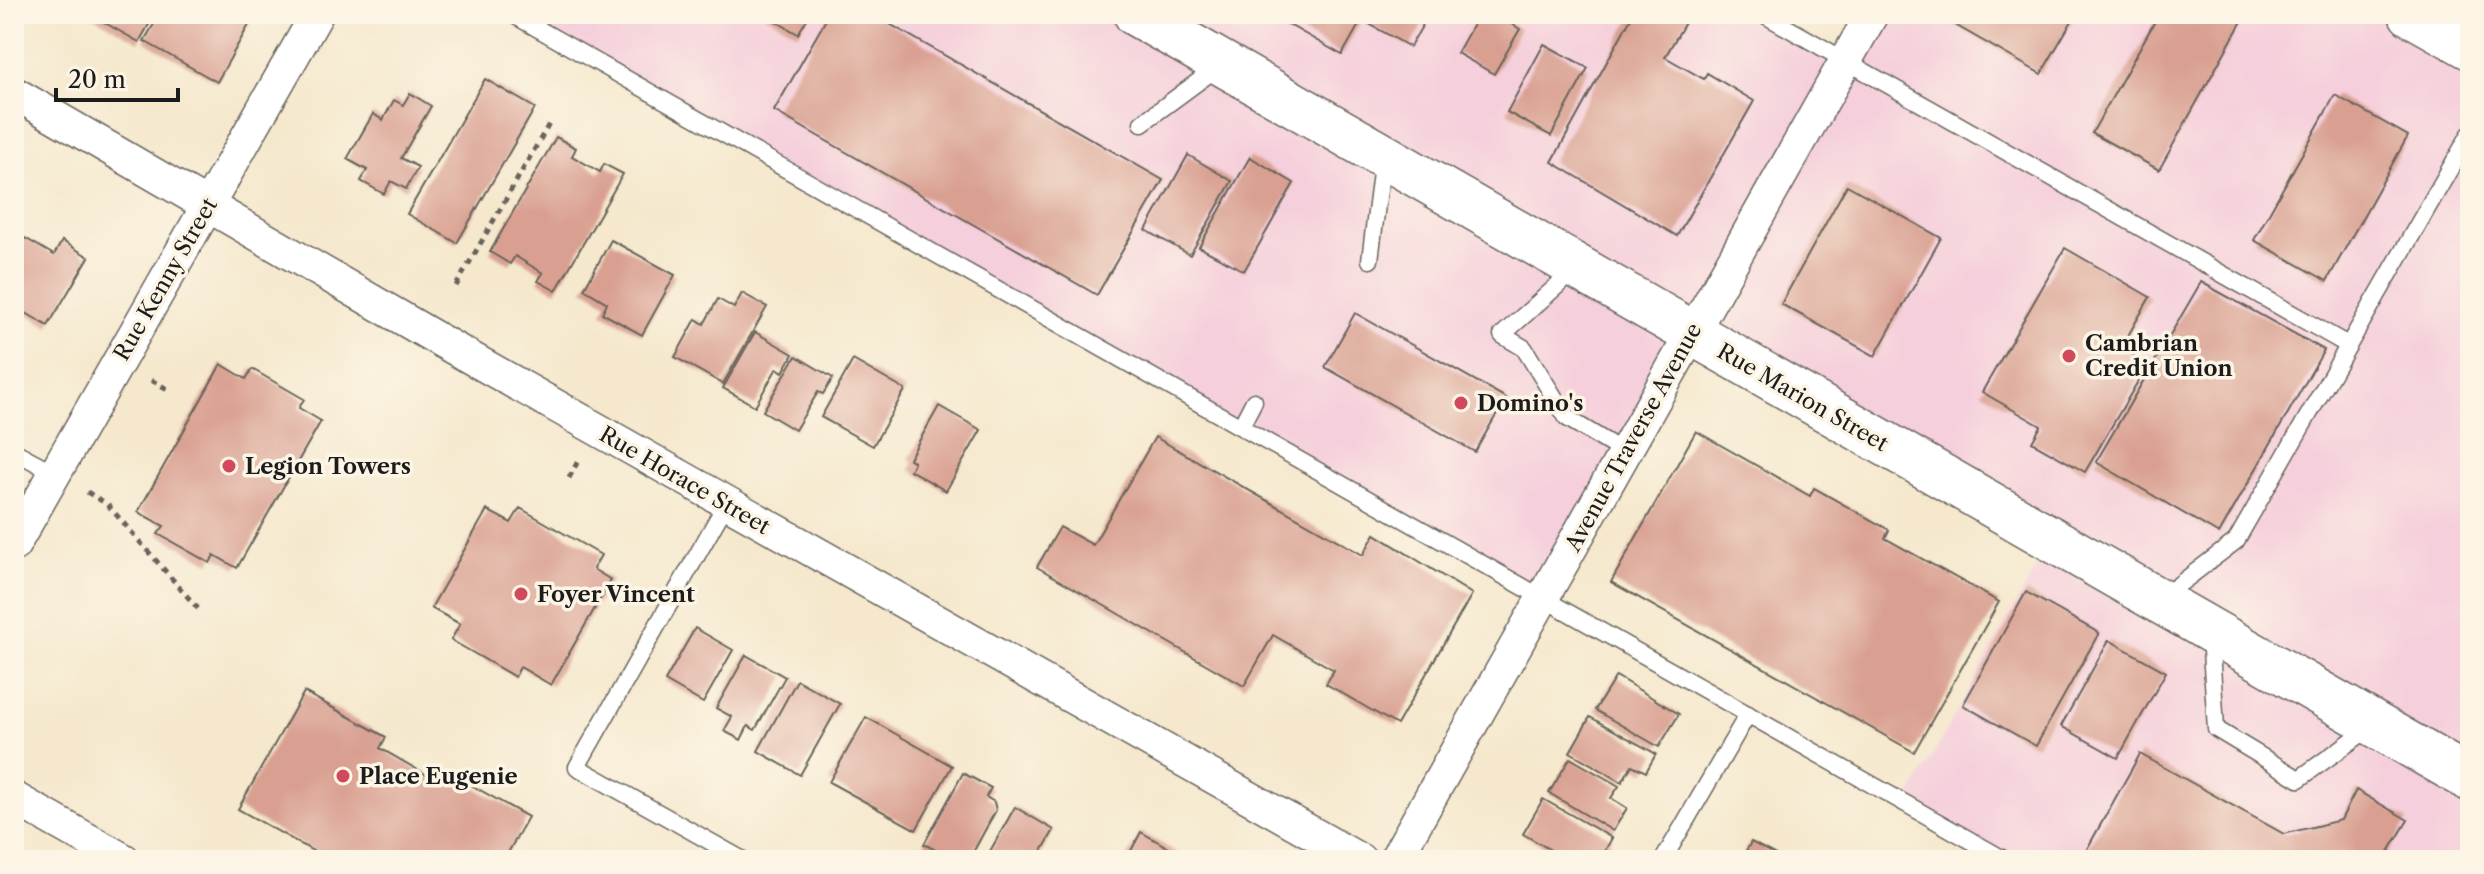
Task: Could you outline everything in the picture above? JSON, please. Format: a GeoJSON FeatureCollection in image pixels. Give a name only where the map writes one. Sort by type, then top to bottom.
{"type":"FeatureCollection","features":[{"type":"Feature","properties":{"kind":"main road","name":"Rue Marion Street"},"geometry":{"type":"LineString","coordinates":[[1136,14],[2470,779]]}},
{"type":"Feature","properties":{"kind":"main road"},"geometry":{"type":"LineString","coordinates":[[2411,14],[2470,47]]}},
{"type":"Feature","properties":{"kind":"street","name":"Rue Kenny Street"},"geometry":{"type":"LineString","coordinates":[[14,545],[317,14]]}},
{"type":"Feature","properties":{"kind":"street","name":"Avenue Traverse Avenue"},"geometry":{"type":"LineString","coordinates":[[1395,860],[1872,14]]}},
{"type":"Feature","properties":{"kind":"street","name":"Rue Horace Street"},"geometry":{"type":"LineString","coordinates":[[14,93],[726,504],[1360,860]]}},
{"type":"Feature","properties":{"kind":"street"},"geometry":{"type":"LineString","coordinates":[[14,798],[124,860]]}},
{"type":"Feature","properties":{"kind":"lane"},"geometry":{"type":"LineString","coordinates":[[512,14],[2005,860]]}},
{"type":"Feature","properties":{"kind":"lane"},"geometry":{"type":"LineString","coordinates":[[1763,14],[2346,344]]}},
{"type":"Feature","properties":{"kind":"lane"},"geometry":{"type":"LineString","coordinates":[[1142,123],[1222,64]]}},
{"type":"Feature","properties":{"kind":"lane"},"geometry":{"type":"LineString","coordinates":[[2159,600],[2236,541],[2346,344],[2470,134]]}},
{"type":"Feature","properties":{"kind":"lane"},"geometry":{"type":"LineString","coordinates":[[1370,260],[1383,156]]}},
{"type":"Feature","properties":{"kind":"lane"},"geometry":{"type":"LineString","coordinates":[[1578,268],[1502,335],[1524,348],[1567,418],[1625,453]]}},
{"type":"Feature","properties":{"kind":"lane"},"geometry":{"type":"LineString","coordinates":[[1241,426],[1254,401]]}},
{"type":"Feature","properties":{"kind":"lane"},"geometry":{"type":"LineString","coordinates":[[14,451],[55,473]]}},
{"type":"Feature","properties":{"kind":"lane"},"geometry":{"type":"LineString","coordinates":[[726,504],[577,767],[743,860]]}},
{"type":"Feature","properties":{"kind":"lane"},"geometry":{"type":"LineString","coordinates":[[2210,629],[2216,729],[2299,779],[2374,724]]}},
{"type":"Feature","properties":{"kind":"lane"},"geometry":{"type":"LineString","coordinates":[[1663,860],[1748,714]]}},
{"type":"Feature","properties":{"kind":"path"},"geometry":{"type":"LineString","coordinates":[[456,286],[549,124]]}},
{"type":"Feature","properties":{"kind":"path"},"geometry":{"type":"LineString","coordinates":[[107,504],[200,611]]}},
{"type":"Feature","properties":{"kind":"shaded area"},"geometry":{"type":"Polygon","coordinates":[[[512,14],[1763,14],[1845,61],[1872,14],[2412,14],[2470,47],[2470,860],[2005,860],[1906,804],[2052,539],[1693,333],[1543,597],[512,14]]]}},
{"type":"Feature","properties":{"kind":"building"},"geometry":{"type":"Polygon","coordinates":[[[89,14],[155,14],[139,42],[89,14]]]}},
{"type":"Feature","properties":{"kind":"building"},"geometry":{"type":"Polygon","coordinates":[[[160,14],[255,14],[217,82],[144,41],[160,14]]]}},
{"type":"Feature","properties":{"kind":"building"},"geometry":{"type":"Polygon","coordinates":[[[763,14],[810,14],[798,34],[763,14]]]}},
{"type":"Feature","properties":{"kind":"building"},"geometry":{"type":"Polygon","coordinates":[[[829,14],[872,14],[1163,180],[1097,295],[774,111],[829,14]]]}},
{"type":"Feature","properties":{"kind":"building"},"geometry":{"type":"Polygon","coordinates":[[[1270,14],[1365,14],[1342,55],[1270,14]]]}},
{"type":"Feature","properties":{"kind":"building"},"geometry":{"type":"Polygon","coordinates":[[[1367,14],[1429,14],[1410,47],[1364,21],[1367,14]]]}},
{"type":"Feature","properties":{"kind":"building"},"geometry":{"type":"Polygon","coordinates":[[[1479,14],[1495,14],[1520,29],[1494,74],[1457,53],[1479,14]]]}},
{"type":"Feature","properties":{"kind":"building"},"geometry":{"type":"Polygon","coordinates":[[[1633,14],[1690,14],[1665,57],[1704,79],[1707,73],[1754,101],[1677,236],[1552,162],[1633,14]]]}},
{"type":"Feature","properties":{"kind":"building"},"geometry":{"type":"Polygon","coordinates":[[[1936,14],[2076,14],[2041,74],[1936,14]]]}},
{"type":"Feature","properties":{"kind":"building"},"geometry":{"type":"Polygon","coordinates":[[[2159,14],[2246,14],[2159,170],[2092,133],[2159,14]]]}},
{"type":"Feature","properties":{"kind":"building"},"geometry":{"type":"Polygon","coordinates":[[[1544,44],[1588,68],[1551,136],[1507,112],[1544,44]]]}},
{"type":"Feature","properties":{"kind":"building"},"geometry":{"type":"Polygon","coordinates":[[[485,79],[535,108],[457,243],[407,214],[485,79]]]}},
{"type":"Feature","properties":{"kind":"building"},"geometry":{"type":"Polygon","coordinates":[[[410,93],[431,106],[401,158],[418,167],[406,189],[391,181],[384,194],[361,181],[367,170],[347,159],[373,114],[383,120],[394,100],[403,105],[410,93]]]}},
{"type":"Feature","properties":{"kind":"building"},"geometry":{"type":"Polygon","coordinates":[[[2335,95],[2408,136],[2327,281],[2254,240],[2335,95]]]}},
{"type":"Feature","properties":{"kind":"building"},"geometry":{"type":"Polygon","coordinates":[[[556,137],[576,148],[572,156],[600,172],[604,164],[623,174],[556,291],[538,281],[543,273],[515,256],[510,264],[490,252],[556,137]]]}},
{"type":"Feature","properties":{"kind":"building"},"geometry":{"type":"Polygon","coordinates":[[[1188,155],[1232,181],[1190,255],[1146,230],[1188,155]]]}},
{"type":"Feature","properties":{"kind":"building"},"geometry":{"type":"Polygon","coordinates":[[[1250,157],[1294,183],[1244,271],[1199,247],[1250,157]]]}},
{"type":"Feature","properties":{"kind":"building"},"geometry":{"type":"Polygon","coordinates":[[[1847,185],[1941,238],[1875,356],[1781,304],[1847,185]]]}},
{"type":"Feature","properties":{"kind":"building"},"geometry":{"type":"Polygon","coordinates":[[[25,238],[54,255],[62,241],[89,257],[48,326],[14,306],[14,257],[25,238]]]}},
{"type":"Feature","properties":{"kind":"building"},"geometry":{"type":"Polygon","coordinates":[[[611,240],[675,275],[642,335],[602,313],[607,303],[584,289],[611,240]]]}},
{"type":"Feature","properties":{"kind":"building","name":"Cambrian Credit Union"},"geometry":{"type":"Polygon","coordinates":[[[2065,248],[2150,297],[2121,348],[2148,364],[2085,472],[2032,442],[2041,426],[1982,392],[2065,248]]]}},
{"type":"Feature","properties":{"kind":"building"},"geometry":{"type":"Polygon","coordinates":[[[2201,282],[2324,350],[2219,534],[2096,462],[2201,282]]]}},
{"type":"Feature","properties":{"kind":"building"},"geometry":{"type":"Polygon","coordinates":[[[742,293],[767,307],[723,384],[675,357],[696,319],[704,324],[718,299],[734,308],[742,293]]]}},
{"type":"Feature","properties":{"kind":"building"},"geometry":{"type":"Polygon","coordinates":[[[1355,313],[1506,398],[1475,452],[1325,367],[1355,313]]]}},
{"type":"Feature","properties":{"kind":"building"},"geometry":{"type":"Polygon","coordinates":[[[755,332],[793,354],[783,372],[777,368],[755,406],[723,388],[755,332]]]}},
{"type":"Feature","properties":{"kind":"building"},"geometry":{"type":"Polygon","coordinates":[[[796,356],[833,378],[823,394],[818,392],[795,430],[763,411],[796,356]]]}},
{"type":"Feature","properties":{"kind":"building"},"geometry":{"type":"Polygon","coordinates":[[[853,360],[905,390],[873,446],[821,417],[853,360]]]}},
{"type":"Feature","properties":{"kind":"building","name":"Legion Towers"},"geometry":{"type":"Polygon","coordinates":[[[221,364],[246,379],[252,369],[304,399],[299,408],[321,421],[237,568],[214,555],[210,563],[158,534],[164,526],[138,512],[221,364]]]}},
{"type":"Feature","properties":{"kind":"building"},"geometry":{"type":"Polygon","coordinates":[[[939,406],[981,430],[946,491],[910,470],[914,462],[909,459],[939,406]]]}},
{"type":"Feature","properties":{"kind":"building"},"geometry":{"type":"Polygon","coordinates":[[[1696,431],[1810,496],[1814,488],[1889,530],[1885,538],[1999,602],[1914,752],[1611,582],[1696,431]]]}},
{"type":"Feature","properties":{"kind":"building"},"geometry":{"type":"Polygon","coordinates":[[[1155,437],[1363,555],[1375,534],[1472,594],[1397,725],[1326,684],[1334,670],[1273,635],[1244,686],[1037,567],[1060,527],[1093,545],[1155,437]]]}},
{"type":"Feature","properties":{"kind":"building","name":"Foyer Vincent"},"geometry":{"type":"Polygon","coordinates":[[[520,508],[601,555],[593,569],[611,580],[551,685],[520,667],[515,677],[451,640],[460,624],[431,608],[487,510],[511,523],[520,508]]]}},
{"type":"Feature","properties":{"kind":"building"},"geometry":{"type":"Polygon","coordinates":[[[2026,592],[2099,633],[2036,746],[1963,705],[2026,592]]]}},
{"type":"Feature","properties":{"kind":"building"},"geometry":{"type":"Polygon","coordinates":[[[695,628],[733,650],[703,703],[665,681],[695,628]]]}},
{"type":"Feature","properties":{"kind":"building"},"geometry":{"type":"Polygon","coordinates":[[[2109,640],[2166,672],[2118,758],[2061,726],[2109,640]]]}},
{"type":"Feature","properties":{"kind":"building"},"geometry":{"type":"Polygon","coordinates":[[[746,655],[785,677],[755,730],[748,726],[741,740],[724,731],[732,717],[716,708],[746,655]]]}},
{"type":"Feature","properties":{"kind":"building"},"geometry":{"type":"Polygon","coordinates":[[[1616,676],[1679,714],[1659,747],[1595,710],[1616,676]]]}},
{"type":"Feature","properties":{"kind":"building"},"geometry":{"type":"Polygon","coordinates":[[[797,680],[840,704],[800,775],[758,751],[797,680]]]}},
{"type":"Feature","properties":{"kind":"building","name":"Place Eugenie"},"geometry":{"type":"Polygon","coordinates":[[[304,692],[386,737],[380,748],[439,782],[446,771],[528,817],[504,860],[329,860],[238,809],[304,692]]]}},
{"type":"Feature","properties":{"kind":"building"},"geometry":{"type":"Polygon","coordinates":[[[866,717],[952,766],[916,830],[829,782],[866,717]]]}},
{"type":"Feature","properties":{"kind":"building"},"geometry":{"type":"Polygon","coordinates":[[[1590,717],[1656,754],[1646,772],[1632,765],[1622,782],[1570,752],[1590,717]]]}},
{"type":"Feature","properties":{"kind":"building"},"geometry":{"type":"Polygon","coordinates":[[[2140,754],[2284,834],[2341,820],[2356,790],[2408,820],[2384,860],[2085,860],[2082,858],[2140,754]]]}},
{"type":"Feature","properties":{"kind":"building"},"geometry":{"type":"Polygon","coordinates":[[[1570,758],[1619,786],[1611,798],[1627,808],[1613,831],[1549,793],[1570,758]]]}},
{"type":"Feature","properties":{"kind":"building"},"geometry":{"type":"Polygon","coordinates":[[[963,773],[991,788],[986,797],[994,802],[996,810],[970,858],[958,853],[954,860],[924,844],[963,773]]]}},
{"type":"Feature","properties":{"kind":"building"},"geometry":{"type":"Polygon","coordinates":[[[1543,799],[1612,838],[1600,860],[1568,860],[1523,834],[1543,799]]]}},
{"type":"Feature","properties":{"kind":"building"},"geometry":{"type":"Polygon","coordinates":[[[1015,807],[1054,830],[1037,860],[985,860],[1015,807]]]}},
{"type":"Feature","properties":{"kind":"building"},"geometry":{"type":"Polygon","coordinates":[[[1141,832],[1176,852],[1171,860],[1126,860],[1141,832]]]}},
{"type":"Feature","properties":{"kind":"building"},"geometry":{"type":"Polygon","coordinates":[[[1751,842],[1785,860],[1741,860],[1751,842]]]}},
{"type":"Feature","properties":{"kind":"place","name":"Cambrian Credit Union"},"geometry":{"type":"Point","coordinates":[2069,356]}},
{"type":"Feature","properties":{"kind":"place","name":"Domino's"},"geometry":{"type":"Point","coordinates":[1461,403]}},
{"type":"Feature","properties":{"kind":"place","name":"Legion Towers"},"geometry":{"type":"Point","coordinates":[229,466]}},
{"type":"Feature","properties":{"kind":"place","name":"Foyer Vincent"},"geometry":{"type":"Point","coordinates":[521,594]}},
{"type":"Feature","properties":{"kind":"place","name":"Place Eugenie"},"geometry":{"type":"Point","coordinates":[343,776]}}]}
